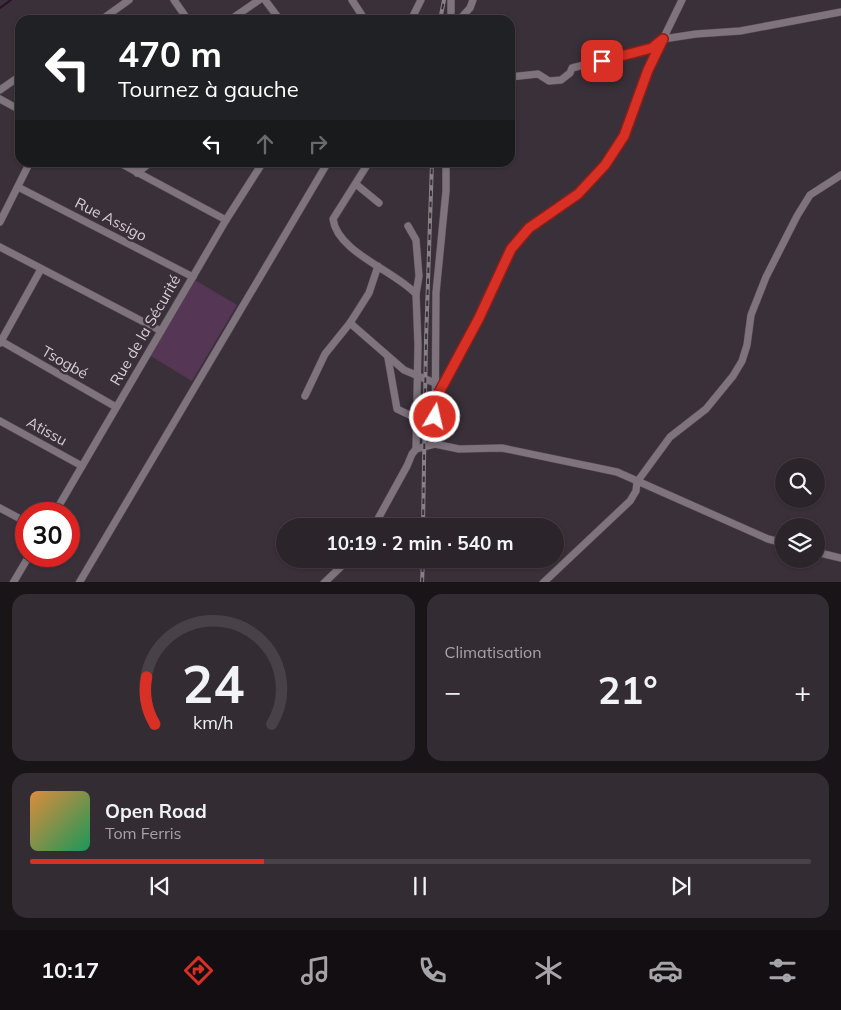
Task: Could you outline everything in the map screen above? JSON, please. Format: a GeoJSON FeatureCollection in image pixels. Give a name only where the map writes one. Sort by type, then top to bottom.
{"type":"FeatureCollection","features":[{"type":"Feature","properties":{"kind":"street"},"geometry":{"type":"LineString","coordinates":[[108,15],[130,0]]}},
{"type":"Feature","properties":{"kind":"street"},"geometry":{"type":"LineString","coordinates":[[174,0],[184,15]]}},
{"type":"Feature","properties":{"kind":"street"},"geometry":{"type":"LineString","coordinates":[[237,15],[259,0]]}},
{"type":"Feature","properties":{"kind":"street"},"geometry":{"type":"LineString","coordinates":[[265,0],[276,15]]}},
{"type":"Feature","properties":{"kind":"street"},"geometry":{"type":"LineString","coordinates":[[352,0],[362,15]]}},
{"type":"Feature","properties":{"kind":"street"},"geometry":{"type":"LineString","coordinates":[[414,15],[421,0]]}},
{"type":"Feature","properties":{"kind":"street"},"geometry":{"type":"LineString","coordinates":[[451,0],[452,15]]}},
{"type":"Feature","properties":{"kind":"street"},"geometry":{"type":"LineString","coordinates":[[464,15],[470,8],[473,0]]}},
{"type":"Feature","properties":{"kind":"street"},"geometry":{"type":"LineString","coordinates":[[435,400],[479,318],[511,249],[529,228],[578,194],[616,151],[624,136],[648,70],[682,0]]}},
{"type":"Feature","properties":{"kind":"street"},"geometry":{"type":"LineString","coordinates":[[515,76],[538,74],[549,81],[561,80],[570,73],[572,68],[652,48],[663,39],[740,30],[841,12]]}},
{"type":"Feature","properties":{"kind":"street"},"geometry":{"type":"LineString","coordinates":[[0,90],[15,80]]}},
{"type":"Feature","properties":{"kind":"street"},"geometry":{"type":"LineString","coordinates":[[0,99],[15,107]]}},
{"type":"Feature","properties":{"kind":"street"},"geometry":{"type":"LineString","coordinates":[[0,222],[28,167]]}},
{"type":"Feature","properties":{"kind":"street"},"geometry":{"type":"LineString","coordinates":[[127,167],[226,220]]}},
{"type":"Feature","properties":{"kind":"street"},"geometry":{"type":"LineString","coordinates":[[137,173],[145,167]]}},
{"type":"Feature","properties":{"kind":"street","name":"Rue de la Sécurité"},"geometry":{"type":"LineString","coordinates":[[61,502],[192,277],[260,167]]}},
{"type":"Feature","properties":{"kind":"street"},"geometry":{"type":"LineString","coordinates":[[79,582],[325,167]]}},
{"type":"Feature","properties":{"kind":"street"},"geometry":{"type":"LineString","coordinates":[[366,167],[333,219],[334,226],[357,254],[378,266],[416,294]]}},
{"type":"Feature","properties":{"kind":"street"},"geometry":{"type":"LineString","coordinates":[[435,444],[436,293],[446,191],[446,167]]}},
{"type":"Feature","properties":{"kind":"street"},"geometry":{"type":"LineString","coordinates":[[543,582],[630,501],[636,491],[637,482],[670,437],[706,409],[733,376],[742,361],[747,345],[751,315],[766,277],[797,216],[810,195],[841,175]]}},
{"type":"Feature","properties":{"kind":"street"},"geometry":{"type":"LineString","coordinates":[[357,184],[379,202]]}},
{"type":"Feature","properties":{"kind":"street","name":"Rue Assigo"},"geometry":{"type":"LineString","coordinates":[[18,187],[192,277]]}},
{"type":"Feature","properties":{"kind":"street"},"geometry":{"type":"LineString","coordinates":[[408,226],[416,240],[419,276],[416,294],[418,345],[416,449]]}},
{"type":"Feature","properties":{"kind":"street"},"geometry":{"type":"LineString","coordinates":[[0,248],[161,331]]}},
{"type":"Feature","properties":{"kind":"street"},"geometry":{"type":"LineString","coordinates":[[305,396],[325,354],[350,323],[369,293],[378,266]]}},
{"type":"Feature","properties":{"kind":"street"},"geometry":{"type":"LineString","coordinates":[[1,342],[41,269]]}},
{"type":"Feature","properties":{"kind":"street"},"geometry":{"type":"LineString","coordinates":[[350,323],[388,358],[416,376],[435,382]]}},
{"type":"Feature","properties":{"kind":"street","name":"Tsogbé"},"geometry":{"type":"LineString","coordinates":[[1,342],[116,407]]}},
{"type":"Feature","properties":{"kind":"street"},"geometry":{"type":"LineString","coordinates":[[388,358],[397,409],[416,418]]}},
{"type":"Feature","properties":{"kind":"street","name":"Atissu"},"geometry":{"type":"LineString","coordinates":[[0,421],[82,466]]}},
{"type":"Feature","properties":{"kind":"street"},"geometry":{"type":"LineString","coordinates":[[379,518],[408,466],[412,454],[416,449],[435,444],[459,449],[502,448],[617,472],[775,541]]}},
{"type":"Feature","properties":{"kind":"street"},"geometry":{"type":"LineString","coordinates":[[0,508],[15,516]]}},
{"type":"Feature","properties":{"kind":"street"},"geometry":{"type":"LineString","coordinates":[[825,554],[841,558]]}},
{"type":"Feature","properties":{"kind":"street"},"geometry":{"type":"LineString","coordinates":[[13,582],[22,567]]}},
{"type":"Feature","properties":{"kind":"street"},"geometry":{"type":"LineString","coordinates":[[324,582],[340,568]]}},
{"type":"Feature","properties":{"kind":"shaded area"},"geometry":{"type":"Polygon","coordinates":[[[193,279],[237,305],[192,381],[149,355],[193,279]]]}},
{"type":"Feature","properties":{"kind":"waterway"},"geometry":{"type":"LineString","coordinates":[[0,8],[11,0]]}},
{"type":"Feature","properties":{"kind":"railway"},"geometry":{"type":"LineString","coordinates":[[441,15],[444,0]]}},
{"type":"Feature","properties":{"kind":"railway"},"geometry":{"type":"LineString","coordinates":[[423,518],[426,341],[432,167]]}},
{"type":"Feature","properties":{"kind":"railway"},"geometry":{"type":"LineString","coordinates":[[422,582],[423,568]]}},
{"type":"Feature","properties":{"kind":"route"},"geometry":{"type":"LineString","coordinates":[[435,417],[435,400],[479,318],[484,303],[511,249],[529,228],[578,194],[616,151],[624,136],[648,70],[663,39],[652,48],[602,61]]}}]}
